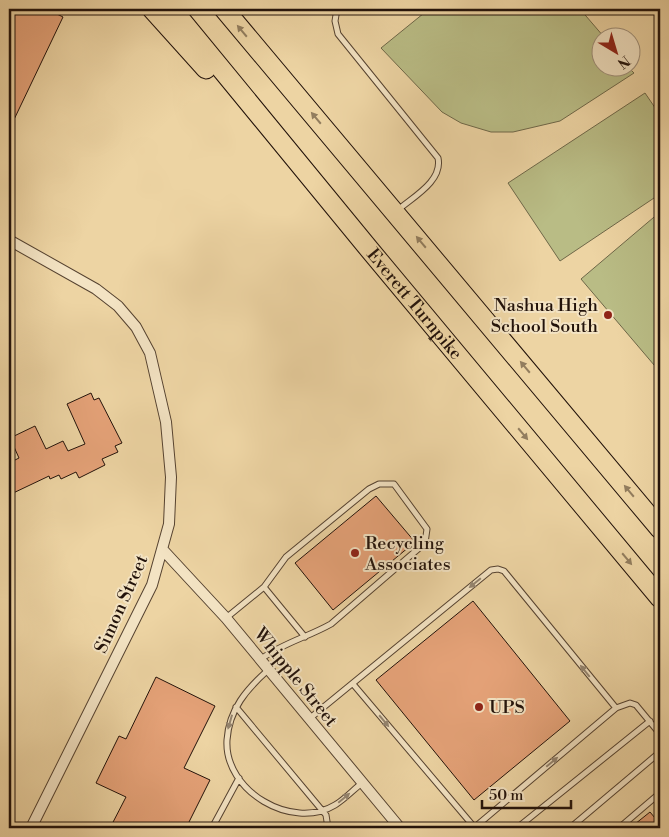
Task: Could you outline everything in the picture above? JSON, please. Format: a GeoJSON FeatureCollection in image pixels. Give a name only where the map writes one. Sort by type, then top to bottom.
{"type":"FeatureCollection","features":[{"type":"Feature","properties":{"kind":"highway"},"geometry":{"type":"LineString","coordinates":[[152,9],[369,249]]}},
{"type":"Feature","properties":{"kind":"highway","name":"Everett Turnpike"},"geometry":{"type":"LineString","coordinates":[[172,9],[660,598]]}},
{"type":"Feature","properties":{"kind":"highway"},"geometry":{"type":"LineString","coordinates":[[224,9],[660,529]]}},
{"type":"Feature","properties":{"kind":"street","name":"Simon Street"},"geometry":{"type":"LineString","coordinates":[[9,240],[73,274],[118,306],[136,327],[150,353],[166,422],[171,477],[169,524],[152,586],[31,828]]}},
{"type":"Feature","properties":{"kind":"street","name":"Whipple Street"},"geometry":{"type":"LineString","coordinates":[[163,550],[261,659],[400,828]]}},
{"type":"Feature","properties":{"kind":"lane"},"geometry":{"type":"LineString","coordinates":[[337,9],[335,21],[338,34],[425,140],[439,161],[438,172],[435,178],[395,212]]}},
{"type":"Feature","properties":{"kind":"lane"},"geometry":{"type":"LineString","coordinates":[[226,618],[264,586],[280,563],[369,489],[388,483],[394,484],[400,490],[427,529],[425,543],[331,624],[274,649],[261,659]]}},
{"type":"Feature","properties":{"kind":"lane"},"geometry":{"type":"LineString","coordinates":[[309,719],[491,570],[498,569],[504,572],[616,708]]}},
{"type":"Feature","properties":{"kind":"lane"},"geometry":{"type":"LineString","coordinates":[[264,586],[305,637]]}},
{"type":"Feature","properties":{"kind":"lane"},"geometry":{"type":"LineString","coordinates":[[269,669],[251,685],[236,707],[226,741],[228,754],[239,778],[256,795],[277,809],[297,813],[321,810],[335,805],[362,782]]}},
{"type":"Feature","properties":{"kind":"lane"},"geometry":{"type":"LineString","coordinates":[[353,684],[475,828],[616,708],[630,702],[636,705],[660,734]]}},
{"type":"Feature","properties":{"kind":"lane"},"geometry":{"type":"LineString","coordinates":[[236,707],[321,810],[329,822],[328,828]]}},
{"type":"Feature","properties":{"kind":"lane"},"geometry":{"type":"LineString","coordinates":[[517,828],[650,721]]}},
{"type":"Feature","properties":{"kind":"lane"},"geometry":{"type":"LineString","coordinates":[[570,828],[660,752]]}},
{"type":"Feature","properties":{"kind":"lane"},"geometry":{"type":"LineString","coordinates":[[212,828],[239,778]]}},
{"type":"Feature","properties":{"kind":"lane"},"geometry":{"type":"LineString","coordinates":[[619,828],[660,793]]}},
{"type":"Feature","properties":{"kind":"green space"},"geometry":{"type":"Polygon","coordinates":[[[429,9],[580,9],[596,28],[592,28],[592,78],[626,78],[560,121],[513,132],[491,132],[461,123],[442,112],[381,48],[429,9]]]}},
{"type":"Feature","properties":{"kind":"green space"},"geometry":{"type":"Polygon","coordinates":[[[645,93],[660,115],[660,194],[560,261],[508,183],[645,93]]]}},
{"type":"Feature","properties":{"kind":"green space"},"geometry":{"type":"Polygon","coordinates":[[[660,212],[660,372],[581,279],[660,212]]]}},
{"type":"Feature","properties":{"kind":"building"},"geometry":{"type":"Polygon","coordinates":[[[9,9],[47,9],[63,17],[9,130],[9,9]]]}},
{"type":"Feature","properties":{"kind":"building"},"geometry":{"type":"Polygon","coordinates":[[[91,393],[94,400],[99,398],[122,443],[115,446],[118,452],[102,459],[105,465],[79,478],[76,472],[61,479],[59,475],[50,479],[49,476],[9,495],[9,463],[19,458],[10,438],[35,426],[46,449],[63,441],[68,451],[85,444],[67,404],[91,393]]]}},
{"type":"Feature","properties":{"kind":"building","name":"Recycling Associates"},"geometry":{"type":"Polygon","coordinates":[[[376,496],[415,542],[333,610],[295,563],[376,496]]]}},
{"type":"Feature","properties":{"kind":"building","name":"UPS"},"geometry":{"type":"Polygon","coordinates":[[[473,601],[570,721],[474,800],[376,680],[473,601]]]}},
{"type":"Feature","properties":{"kind":"building"},"geometry":{"type":"Polygon","coordinates":[[[156,677],[215,706],[184,768],[210,780],[186,828],[110,828],[126,797],[96,783],[119,736],[126,739],[156,677]]]}},
{"type":"Feature","properties":{"kind":"building"},"geometry":{"type":"Polygon","coordinates":[[[650,812],[660,824],[660,828],[630,828],[650,812]]]}},
{"type":"Feature","properties":{"kind":"place","name":"Nashua High School South"},"geometry":{"type":"Point","coordinates":[608,315]}},
{"type":"Feature","properties":{"kind":"place","name":"Recycling Associates"},"geometry":{"type":"Point","coordinates":[355,553]}},
{"type":"Feature","properties":{"kind":"place","name":"UPS"},"geometry":{"type":"Point","coordinates":[479,707]}}]}
